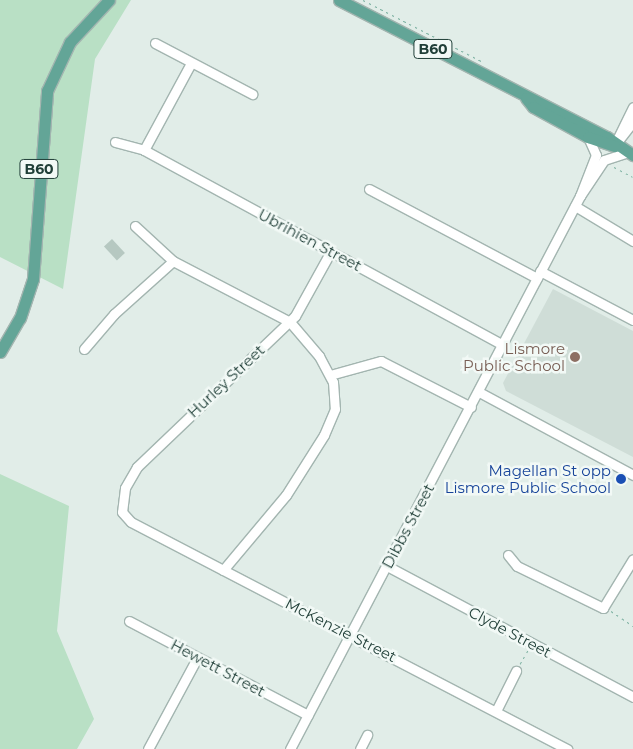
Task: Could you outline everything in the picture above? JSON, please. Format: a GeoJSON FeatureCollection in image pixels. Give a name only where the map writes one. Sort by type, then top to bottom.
{"type":"FeatureCollection","features":[{"type":"Feature","properties":{"kind":"main road","name":"B60"},"geometry":{"type":"LineString","coordinates":[[0,352],[20,318],[33,279],[48,91],[70,42],[109,0]]}},
{"type":"Feature","properties":{"kind":"main road","name":"B60"},"geometry":{"type":"LineString","coordinates":[[339,0],[526,98],[608,137],[614,146]]}},
{"type":"Feature","properties":{"kind":"main road","name":"B60"},"geometry":{"type":"LineString","coordinates":[[526,98],[533,107],[588,137],[630,154]]}},
{"type":"Feature","properties":{"kind":"street"},"geometry":{"type":"LineString","coordinates":[[154,43],[252,94]]}},
{"type":"Feature","properties":{"kind":"street"},"geometry":{"type":"LineString","coordinates":[[144,150],[191,63]]}},
{"type":"Feature","properties":{"kind":"street"},"geometry":{"type":"LineString","coordinates":[[614,146],[633,107]]}},
{"type":"Feature","properties":{"kind":"street"},"geometry":{"type":"LineString","coordinates":[[614,146],[633,122]]}},
{"type":"Feature","properties":{"kind":"street","name":"Dibbs Street"},"geometry":{"type":"LineString","coordinates":[[290,749],[479,392],[502,344],[580,196],[596,155],[588,137]]}},
{"type":"Feature","properties":{"kind":"street","name":"Ubrihien Street"},"geometry":{"type":"LineString","coordinates":[[115,142],[144,150],[502,344]]}},
{"type":"Feature","properties":{"kind":"street","name":"Dibbs Street"},"geometry":{"type":"LineString","coordinates":[[580,196],[604,160],[630,154]]}},
{"type":"Feature","properties":{"kind":"street"},"geometry":{"type":"LineString","coordinates":[[369,189],[633,320]]}},
{"type":"Feature","properties":{"kind":"street"},"geometry":{"type":"LineString","coordinates":[[575,206],[633,241]]}},
{"type":"Feature","properties":{"kind":"street"},"geometry":{"type":"LineString","coordinates":[[135,226],[173,261],[290,322],[330,375],[335,403],[327,431],[286,495],[223,570]]}},
{"type":"Feature","properties":{"kind":"street","name":"Hurley Street"},"geometry":{"type":"LineString","coordinates":[[121,508],[124,488],[136,467],[290,322],[331,252]]}},
{"type":"Feature","properties":{"kind":"street"},"geometry":{"type":"LineString","coordinates":[[84,349],[114,314],[173,261]]}},
{"type":"Feature","properties":{"kind":"street"},"geometry":{"type":"LineString","coordinates":[[330,375],[381,361],[471,407]]}},
{"type":"Feature","properties":{"kind":"street"},"geometry":{"type":"LineString","coordinates":[[479,392],[633,475]]}},
{"type":"Feature","properties":{"kind":"street","name":"McKenzie Street"},"geometry":{"type":"LineString","coordinates":[[121,508],[131,522],[567,749]]}},
{"type":"Feature","properties":{"kind":"street"},"geometry":{"type":"LineString","coordinates":[[508,555],[517,566],[589,605],[608,604],[633,559]]}},
{"type":"Feature","properties":{"kind":"street","name":"Clyde Street"},"geometry":{"type":"LineString","coordinates":[[387,566],[633,697]]}},
{"type":"Feature","properties":{"kind":"street","name":"Hewett Street"},"geometry":{"type":"LineString","coordinates":[[129,621],[308,715]]}},
{"type":"Feature","properties":{"kind":"street"},"geometry":{"type":"LineString","coordinates":[[148,749],[197,658]]}},
{"type":"Feature","properties":{"kind":"street"},"geometry":{"type":"LineString","coordinates":[[496,711],[516,671]]}},
{"type":"Feature","properties":{"kind":"street"},"geometry":{"type":"LineString","coordinates":[[360,749],[367,735]]}},
{"type":"Feature","properties":{"kind":"path"},"geometry":{"type":"LineString","coordinates":[[363,0],[489,65]]}},
{"type":"Feature","properties":{"kind":"path"},"geometry":{"type":"LineString","coordinates":[[607,163],[633,177]]}},
{"type":"Feature","properties":{"kind":"path"},"geometry":{"type":"LineString","coordinates":[[608,604],[633,626]]}},
{"type":"Feature","properties":{"kind":"path"},"geometry":{"type":"LineString","coordinates":[[516,671],[532,643]]}},
{"type":"Feature","properties":{"kind":"shaded area","name":"Lismore Public School"},"geometry":{"type":"Polygon","coordinates":[[[553,289],[633,331],[633,457],[506,391],[503,383],[553,289]]]}},
{"type":"Feature","properties":{"kind":"green space"},"geometry":{"type":"Polygon","coordinates":[[[0,0],[131,0],[95,59],[63,289],[0,257],[0,0]]]}},
{"type":"Feature","properties":{"kind":"green space"},"geometry":{"type":"Polygon","coordinates":[[[0,474],[69,506],[57,631],[94,719],[77,749],[0,749],[0,474]]]}},
{"type":"Feature","properties":{"kind":"building"},"geometry":{"type":"Polygon","coordinates":[[[112,239],[125,253],[117,260],[104,247],[112,239]]]}},
{"type":"Feature","properties":{"kind":"place","name":"Lismore Public School"},"geometry":{"type":"Point","coordinates":[575,357]}},
{"type":"Feature","properties":{"kind":"place","name":"Magellan St opp Lismore Public School"},"geometry":{"type":"Point","coordinates":[621,479]}}]}
